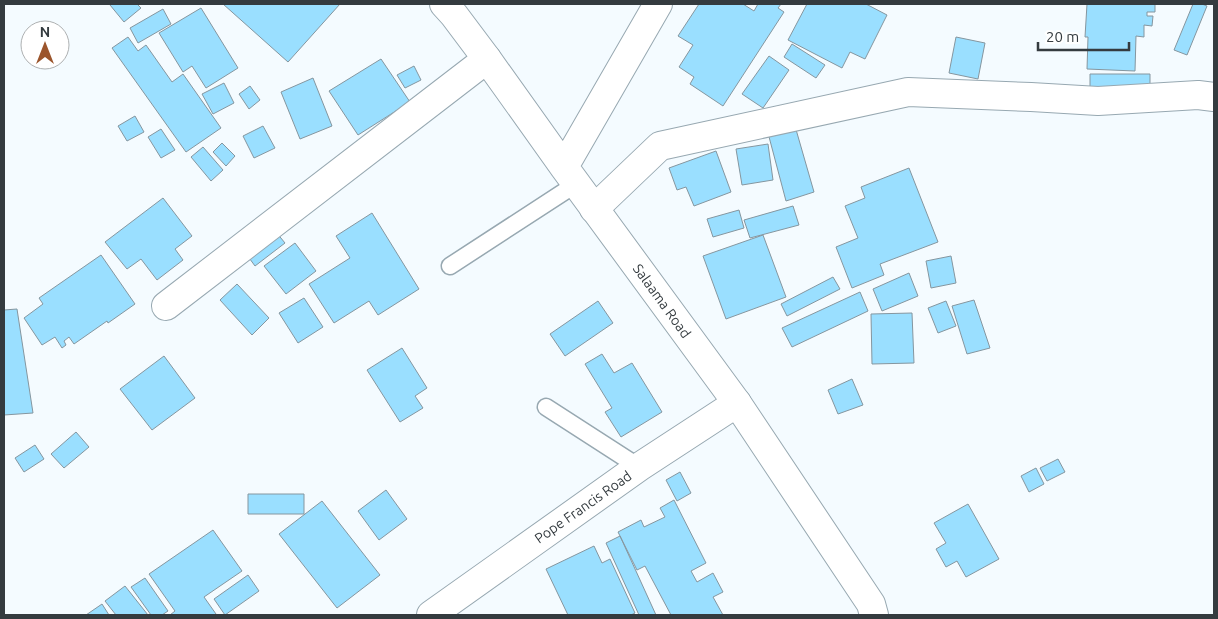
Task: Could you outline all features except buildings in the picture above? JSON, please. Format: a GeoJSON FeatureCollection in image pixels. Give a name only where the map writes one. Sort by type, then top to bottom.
{"type":"FeatureCollection","features":[{"type":"Feature","properties":{"kind":"street","name":"Salaama Road"},"geometry":{"type":"LineString","coordinates":[[444,4],[487,59],[594,209],[737,403],[877,611]]}},
{"type":"Feature","properties":{"kind":"street"},"geometry":{"type":"LineString","coordinates":[[570,175],[658,4]]}},
{"type":"Feature","properties":{"kind":"street"},"geometry":{"type":"LineString","coordinates":[[166,306],[487,59]]}},
{"type":"Feature","properties":{"kind":"street"},"geometry":{"type":"LineString","coordinates":[[594,209],[660,146],[908,92],[1098,101],[1198,95],[1214,97]]}},
{"type":"Feature","properties":{"kind":"street","name":"Pope Francis Road"},"geometry":{"type":"LineString","coordinates":[[431,615],[639,467],[737,403]]}},
{"type":"Feature","properties":{"kind":"lane"},"geometry":{"type":"LineString","coordinates":[[450,266],[570,175]]}},
{"type":"Feature","properties":{"kind":"lane"},"geometry":{"type":"LineString","coordinates":[[546,407],[639,467]]}}]}
